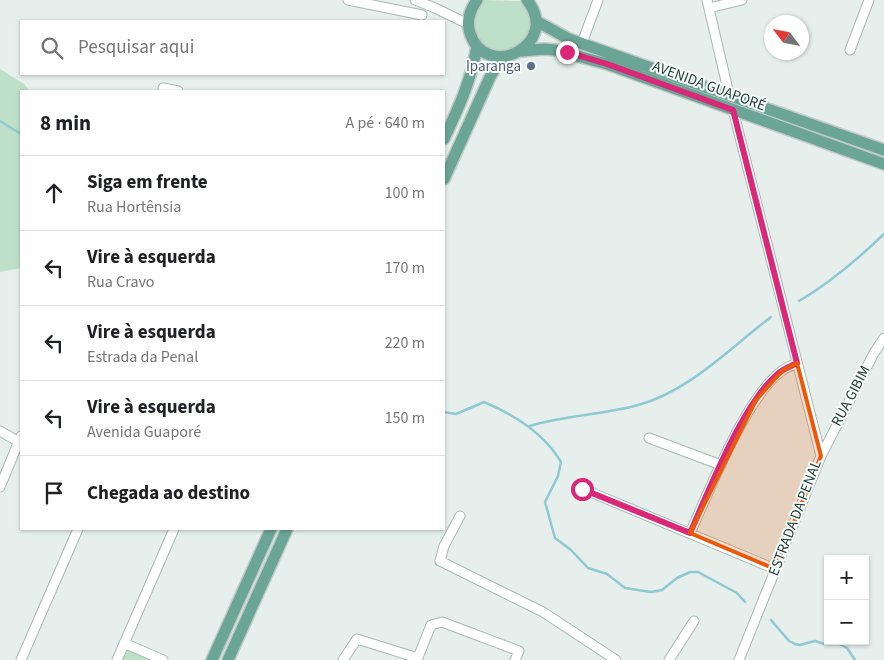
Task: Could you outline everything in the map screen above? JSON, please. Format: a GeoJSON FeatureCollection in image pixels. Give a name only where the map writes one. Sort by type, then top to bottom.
{"type":"FeatureCollection","features":[{"type":"Feature","properties":{"kind":"main road"},"geometry":{"type":"LineString","coordinates":[[445,177],[490,77],[502,57],[484,52],[472,38],[468,24],[475,0]]}},
{"type":"Feature","properties":{"kind":"main road"},"geometry":{"type":"LineString","coordinates":[[522,51],[534,35],[536,21],[532,6],[527,0]]}},
{"type":"Feature","properties":{"kind":"main road","name":"AVENIDA GUAPORÉ"},"geometry":{"type":"LineString","coordinates":[[536,21],[568,39],[884,150]]}},
{"type":"Feature","properties":{"kind":"main road"},"geometry":{"type":"LineString","coordinates":[[445,137],[466,91],[473,70],[477,46]]}},
{"type":"Feature","properties":{"kind":"main road","name":"AVENIDA GUAPORÉ"},"geometry":{"type":"LineString","coordinates":[[502,57],[522,51],[544,49],[567,52],[607,64],[884,164]]}},
{"type":"Feature","properties":{"kind":"main road"},"geometry":{"type":"LineString","coordinates":[[212,660],[271,530]]}},
{"type":"Feature","properties":{"kind":"main road"},"geometry":{"type":"LineString","coordinates":[[228,660],[287,530]]}},
{"type":"Feature","properties":{"kind":"street"},"geometry":{"type":"LineString","coordinates":[[348,0],[378,3],[422,15]]}},
{"type":"Feature","properties":{"kind":"street"},"geometry":{"type":"LineString","coordinates":[[415,0],[468,24]]}},
{"type":"Feature","properties":{"kind":"street"},"geometry":{"type":"LineString","coordinates":[[582,43],[598,0]]}},
{"type":"Feature","properties":{"kind":"street"},"geometry":{"type":"LineString","coordinates":[[729,94],[708,4],[742,0]]}},
{"type":"Feature","properties":{"kind":"street"},"geometry":{"type":"LineString","coordinates":[[850,50],[869,0]]}},
{"type":"Feature","properties":{"kind":"street"},"geometry":{"type":"LineString","coordinates":[[163,88],[173,90]]}},
{"type":"Feature","properties":{"kind":"street","name":"ESTRADA DA PENAL"},"geometry":{"type":"LineString","coordinates":[[733,110],[821,456],[739,660]]}},
{"type":"Feature","properties":{"kind":"street","name":"RUA GIBIM"},"geometry":{"type":"LineString","coordinates":[[821,456],[865,370],[884,338]]}},
{"type":"Feature","properties":{"kind":"street"},"geometry":{"type":"LineString","coordinates":[[690,533],[721,465],[756,400],[769,383],[783,370],[797,363]]}},
{"type":"Feature","properties":{"kind":"street"},"geometry":{"type":"LineString","coordinates":[[0,431],[20,439],[0,487]]}},
{"type":"Feature","properties":{"kind":"street"},"geometry":{"type":"LineString","coordinates":[[649,438],[721,465]]}},
{"type":"Feature","properties":{"kind":"street"},"geometry":{"type":"LineString","coordinates":[[582,489],[775,569]]}},
{"type":"Feature","properties":{"kind":"street"},"geometry":{"type":"LineString","coordinates":[[460,516],[444,546],[440,561],[543,612],[616,660]]}},
{"type":"Feature","properties":{"kind":"street"},"geometry":{"type":"LineString","coordinates":[[21,660],[78,530]]}},
{"type":"Feature","properties":{"kind":"street"},"geometry":{"type":"LineString","coordinates":[[117,660],[174,530]]}},
{"type":"Feature","properties":{"kind":"street"},"geometry":{"type":"LineString","coordinates":[[669,660],[694,620]]}},
{"type":"Feature","properties":{"kind":"street"},"geometry":{"type":"LineString","coordinates":[[344,658],[357,638],[418,659],[431,625],[442,622],[519,651],[515,660]]}},
{"type":"Feature","properties":{"kind":"street"},"geometry":{"type":"LineString","coordinates":[[124,643],[163,660]]}},
{"type":"Feature","properties":{"kind":"highlighted area"},"geometry":{"type":"Polygon","coordinates":[[[797,363],[821,456],[775,569],[690,533],[756,400],[783,370],[797,363]]]}},
{"type":"Feature","properties":{"kind":"green space"},"geometry":{"type":"Polygon","coordinates":[[[484,0],[522,1],[529,13],[531,23],[526,40],[508,52],[492,50],[482,44],[476,35],[473,19],[484,0]]]}},
{"type":"Feature","properties":{"kind":"green space"},"geometry":{"type":"Polygon","coordinates":[[[0,69],[24,84],[29,90],[20,90],[20,268],[0,272],[0,69]]]}},
{"type":"Feature","properties":{"kind":"green space"},"geometry":{"type":"Polygon","coordinates":[[[125,645],[161,660],[118,660],[125,645]]]}},
{"type":"Feature","properties":{"kind":"waterway"},"geometry":{"type":"LineString","coordinates":[[0,121],[20,133]]}},
{"type":"Feature","properties":{"kind":"waterway"},"geometry":{"type":"LineString","coordinates":[[799,301],[843,270],[884,234]]}},
{"type":"Feature","properties":{"kind":"waterway"},"geometry":{"type":"LineString","coordinates":[[530,426],[557,419],[611,411],[656,399],[691,380],[708,368],[771,317]]}},
{"type":"Feature","properties":{"kind":"waterway"},"geometry":{"type":"LineString","coordinates":[[445,412],[456,414],[484,402],[518,419],[546,442],[561,462],[558,476],[545,502],[555,538],[571,550],[588,568],[607,574],[625,588],[651,592],[662,590],[677,578],[690,572],[698,572],[737,593],[745,602]]}},
{"type":"Feature","properties":{"kind":"waterway"},"geometry":{"type":"LineString","coordinates":[[771,620],[789,641],[795,644],[800,645],[815,641],[824,644],[839,644],[847,648],[855,660]]}},
{"type":"Feature","properties":{"kind":"place","name":"Iparanga"},"geometry":{"type":"Point","coordinates":[531,66]}},
{"type":"Feature","properties":{"kind":"route"},"geometry":{"type":"LineString","coordinates":[[567,52],[607,64],[733,110],[797,363],[783,370],[769,383],[756,400],[721,465],[690,533],[582,489]]}}]}
